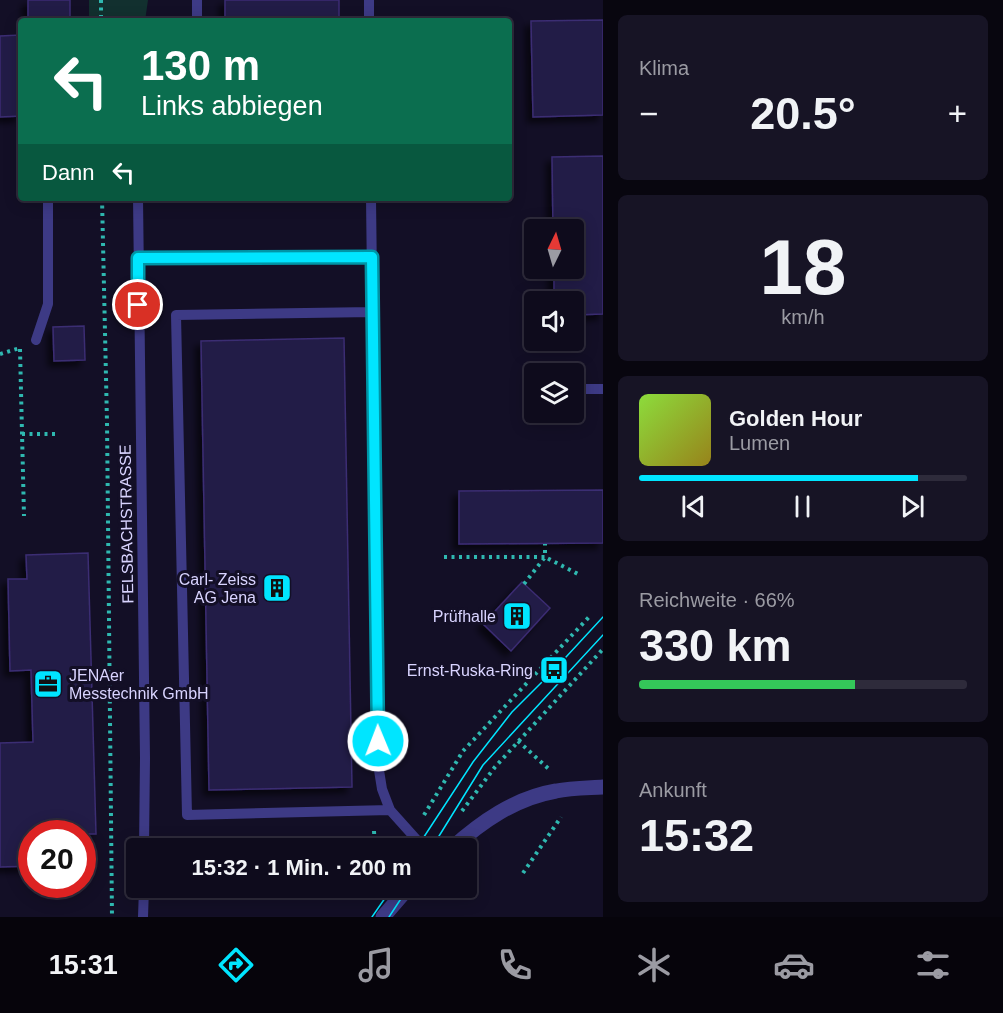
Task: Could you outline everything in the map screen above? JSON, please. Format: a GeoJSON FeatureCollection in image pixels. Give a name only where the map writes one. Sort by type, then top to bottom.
{"type":"FeatureCollection","features":[{"type":"Feature","properties":{"kind":"street"},"geometry":{"type":"LineString","coordinates":[[463,838],[477,825],[510,806],[534,796],[557,790],[603,787]]}},
{"type":"Feature","properties":{"kind":"street"},"geometry":{"type":"LineString","coordinates":[[383,917],[399,898]]}},
{"type":"Feature","properties":{"kind":"lane"},"geometry":{"type":"LineString","coordinates":[[197,0],[197,18]]}},
{"type":"Feature","properties":{"kind":"lane"},"geometry":{"type":"LineString","coordinates":[[369,0],[369,18]]}},
{"type":"Feature","properties":{"kind":"lane"},"geometry":{"type":"LineString","coordinates":[[36,340],[48,304],[48,201]]}},
{"type":"Feature","properties":{"kind":"lane","name":"FELSBACHSTRASSE"},"geometry":{"type":"LineString","coordinates":[[138,201],[144,838]]}},
{"type":"Feature","properties":{"kind":"lane"},"geometry":{"type":"LineString","coordinates":[[371,201],[378,764],[382,789],[390,810],[415,838]]}},
{"type":"Feature","properties":{"kind":"lane"},"geometry":{"type":"LineString","coordinates":[[138,258],[372,257]]}},
{"type":"Feature","properties":{"kind":"lane"},"geometry":{"type":"LineString","coordinates":[[373,312],[176,315],[187,815],[390,810]]}},
{"type":"Feature","properties":{"kind":"lane"},"geometry":{"type":"LineString","coordinates":[[584,388],[603,388]]}},
{"type":"Feature","properties":{"kind":"lane"},"geometry":{"type":"LineString","coordinates":[[143,917],[144,898]]}},
{"type":"Feature","properties":{"kind":"path"},"geometry":{"type":"LineString","coordinates":[[101,0],[101,18]]}},
{"type":"Feature","properties":{"kind":"path"},"geometry":{"type":"LineString","coordinates":[[102,201],[107,422],[112,917]]}},
{"type":"Feature","properties":{"kind":"path"},"geometry":{"type":"LineString","coordinates":[[0,354],[36,340]]}},
{"type":"Feature","properties":{"kind":"path"},"geometry":{"type":"LineString","coordinates":[[20,348],[24,516]]}},
{"type":"Feature","properties":{"kind":"path"},"geometry":{"type":"LineString","coordinates":[[22,434],[55,434]]}},
{"type":"Feature","properties":{"kind":"path"},"geometry":{"type":"LineString","coordinates":[[524,584],[545,557],[545,544]]}},
{"type":"Feature","properties":{"kind":"path"},"geometry":{"type":"LineString","coordinates":[[444,557],[545,557],[578,574]]}},
{"type":"Feature","properties":{"kind":"path"},"geometry":{"type":"LineString","coordinates":[[424,815],[463,751],[589,617]]}},
{"type":"Feature","properties":{"kind":"path"},"geometry":{"type":"LineString","coordinates":[[462,811],[495,767],[603,649]]}},
{"type":"Feature","properties":{"kind":"path"},"geometry":{"type":"LineString","coordinates":[[518,741],[554,774]]}},
{"type":"Feature","properties":{"kind":"path"},"geometry":{"type":"LineString","coordinates":[[523,873],[561,817]]}},
{"type":"Feature","properties":{"kind":"path"},"geometry":{"type":"LineString","coordinates":[[374,831],[374,838]]}},
{"type":"Feature","properties":{"kind":"green space"},"geometry":{"type":"Polygon","coordinates":[[[89,0],[148,0],[145,18],[89,18],[89,0]]]}},
{"type":"Feature","properties":{"kind":"building"},"geometry":{"type":"Polygon","coordinates":[[[28,0],[70,0],[70,18],[28,18],[28,0]]]}},
{"type":"Feature","properties":{"kind":"building"},"geometry":{"type":"Polygon","coordinates":[[[225,0],[339,0],[339,18],[225,18],[225,0]]]}},
{"type":"Feature","properties":{"kind":"building"},"geometry":{"type":"Polygon","coordinates":[[[603,20],[603,115],[533,117],[531,21],[603,20]]]}},
{"type":"Feature","properties":{"kind":"building"},"geometry":{"type":"Polygon","coordinates":[[[18,35],[18,116],[0,117],[0,36],[18,35]]]}},
{"type":"Feature","properties":{"kind":"building"},"geometry":{"type":"Polygon","coordinates":[[[603,156],[603,314],[584,315],[584,291],[554,291],[554,279],[584,279],[584,219],[553,219],[552,157],[603,156]]]}},
{"type":"Feature","properties":{"kind":"building"},"geometry":{"type":"Polygon","coordinates":[[[84,326],[85,360],[54,361],[53,327],[84,326]]]}},
{"type":"Feature","properties":{"kind":"building","name":"Carl- Zeiss AG Jena"},"geometry":{"type":"Polygon","coordinates":[[[344,338],[352,787],[209,790],[201,341],[344,338]]]}},
{"type":"Feature","properties":{"kind":"building"},"geometry":{"type":"Polygon","coordinates":[[[603,490],[603,543],[459,544],[459,491],[603,490]]]}},
{"type":"Feature","properties":{"kind":"building"},"geometry":{"type":"Polygon","coordinates":[[[88,553],[96,820],[18,820],[18,866],[0,867],[0,743],[33,742],[31,670],[10,671],[8,579],[27,579],[26,555],[88,553]]]}},
{"type":"Feature","properties":{"kind":"building","name":"Prüfhalle"},"geometry":{"type":"Polygon","coordinates":[[[522,582],[550,608],[511,651],[483,624],[522,582]]]}},
{"type":"Feature","properties":{"kind":"tram line"},"geometry":{"type":"LineString","coordinates":[[423,838],[473,762],[512,712],[603,617]]}},
{"type":"Feature","properties":{"kind":"tram line"},"geometry":{"type":"LineString","coordinates":[[438,838],[483,765],[603,635]]}},
{"type":"Feature","properties":{"kind":"tram line"},"geometry":{"type":"LineString","coordinates":[[372,917],[385,898]]}},
{"type":"Feature","properties":{"kind":"tram line"},"geometry":{"type":"LineString","coordinates":[[389,917],[401,898]]}},
{"type":"Feature","properties":{"kind":"place","name":"Carl- Zeiss AG Jena"},"geometry":{"type":"Point","coordinates":[277,588]}},
{"type":"Feature","properties":{"kind":"place","name":"Prüfhalle"},"geometry":{"type":"Point","coordinates":[517,616]}},
{"type":"Feature","properties":{"kind":"place","name":"Ernst-Ruska-Ring"},"geometry":{"type":"Point","coordinates":[554,670]}},
{"type":"Feature","properties":{"kind":"place","name":"JENAer Messtechnik GmbH"},"geometry":{"type":"Point","coordinates":[48,684]}},
{"type":"Feature","properties":{"kind":"route"},"geometry":{"type":"LineString","coordinates":[[138,305],[138,258],[372,257],[378,741]]}}]}
